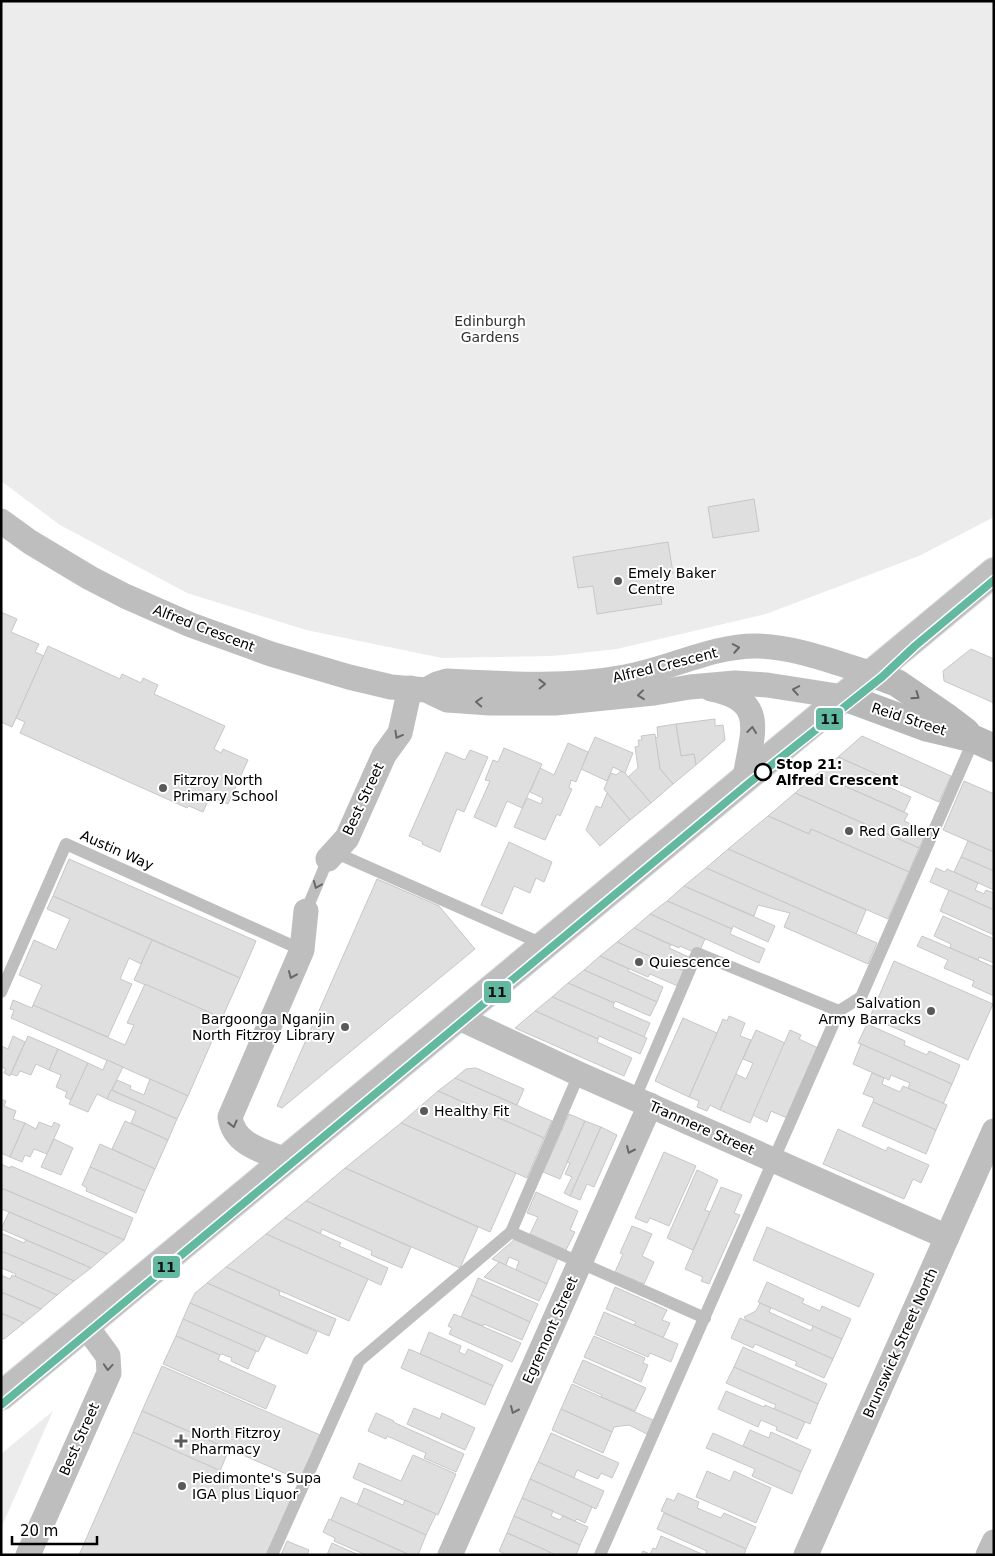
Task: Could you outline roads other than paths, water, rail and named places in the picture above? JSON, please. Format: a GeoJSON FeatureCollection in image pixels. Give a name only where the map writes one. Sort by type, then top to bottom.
{"type":"FeatureCollection","features":[{"type":"Feature","properties":{"kind":"highway"},"geometry":{"type":"LineString","coordinates":[[1,1396],[994,572]]}},
{"type":"Feature","properties":{"kind":"street","name":"Alfred Crescent"},"geometry":{"type":"LineString","coordinates":[[1,521],[30,542],[90,578],[125,596],[191,625],[272,654],[374,684],[418,689],[439,697],[459,701],[555,703],[728,683],[756,684],[844,698]]}},
{"type":"Feature","properties":{"kind":"street","name":"Alfred Crescent"},"geometry":{"type":"LineString","coordinates":[[418,689],[447,681],[544,684],[623,678],[709,654],[748,646],[789,649],[873,674]]}},
{"type":"Feature","properties":{"kind":"street","name":"Reid Street"},"geometry":{"type":"LineString","coordinates":[[873,674],[892,680],[984,744]]}},
{"type":"Feature","properties":{"kind":"street"},"geometry":{"type":"LineString","coordinates":[[690,687],[714,689],[731,694],[745,703],[751,712],[753,727],[745,778]]}},
{"type":"Feature","properties":{"kind":"street","name":"Best Street"},"geometry":{"type":"LineString","coordinates":[[331,855],[346,838],[384,755],[400,733],[418,689]]}},
{"type":"Feature","properties":{"kind":"street","name":"Reid Street"},"geometry":{"type":"LineString","coordinates":[[844,698],[928,728],[984,744]]}},
{"type":"Feature","properties":{"kind":"street","name":"Best Street"},"geometry":{"type":"LineString","coordinates":[[286,1160],[245,1142],[234,1132],[230,1117],[302,950],[306,911]]}},
{"type":"Feature","properties":{"kind":"street","name":"Tranmere Street"},"geometry":{"type":"LineString","coordinates":[[457,1017],[579,1074],[947,1237]]}},
{"type":"Feature","properties":{"kind":"street","name":"Egremont Street"},"geometry":{"type":"LineString","coordinates":[[450,1555],[580,1263],[642,1102]]}},
{"type":"Feature","properties":{"kind":"street","name":"Brunswick Street North"},"geometry":{"type":"LineString","coordinates":[[806,1555],[994,1131]]}},
{"type":"Feature","properties":{"kind":"street","name":"Best Street"},"geometry":{"type":"LineString","coordinates":[[28,1555],[109,1373],[108,1356],[86,1326]]}},
{"type":"Feature","properties":{"kind":"street"},"geometry":{"type":"LineString","coordinates":[[988,1555],[994,1542]]}},
{"type":"Feature","properties":{"kind":"lane"},"geometry":{"type":"LineString","coordinates":[[600,1555],[839,1011],[861,997],[984,744]]}},
{"type":"Feature","properties":{"kind":"lane","name":"Austin Way"},"geometry":{"type":"LineString","coordinates":[[1,992],[66,844],[302,950]]}},
{"type":"Feature","properties":{"kind":"lane"},"geometry":{"type":"LineString","coordinates":[[331,855],[545,945]]}},
{"type":"Feature","properties":{"kind":"lane","name":"Best Street"},"geometry":{"type":"LineString","coordinates":[[306,911],[331,855]]}},
{"type":"Feature","properties":{"kind":"lane"},"geometry":{"type":"LineString","coordinates":[[642,1102],[697,953],[839,1011]]}},
{"type":"Feature","properties":{"kind":"lane"},"geometry":{"type":"LineString","coordinates":[[272,1555],[359,1361],[511,1232],[579,1074]]}},
{"type":"Feature","properties":{"kind":"lane"},"geometry":{"type":"LineString","coordinates":[[511,1232],[705,1318]]}},
{"type":"Feature","properties":{"kind":"place","name":"Emely Baker Centre"},"geometry":{"type":"Point","coordinates":[618,581]}},
{"type":"Feature","properties":{"kind":"place","name":"Stop 21: Alfred Crescent"},"geometry":{"type":"Point","coordinates":[763,772]}},
{"type":"Feature","properties":{"kind":"place","name":"Fitzroy North Primary School"},"geometry":{"type":"Point","coordinates":[163,788]}},
{"type":"Feature","properties":{"kind":"place","name":"Red Gallery"},"geometry":{"type":"Point","coordinates":[849,831]}},
{"type":"Feature","properties":{"kind":"place","name":"Quiescence"},"geometry":{"type":"Point","coordinates":[639,962]}},
{"type":"Feature","properties":{"kind":"place","name":"Salvation Army Barracks"},"geometry":{"type":"Point","coordinates":[931,1011]}},
{"type":"Feature","properties":{"kind":"place","name":"Bargoonga Nganjin North Fitzroy Library"},"geometry":{"type":"Point","coordinates":[345,1027]}},
{"type":"Feature","properties":{"kind":"place","name":"Healthy Fit"},"geometry":{"type":"Point","coordinates":[424,1111]}},
{"type":"Feature","properties":{"kind":"place","name":"North Fitzroy Pharmacy"},"geometry":{"type":"Point","coordinates":[181,1441]}},
{"type":"Feature","properties":{"kind":"place","name":"Piedimonte's Supa IGA plus Liquor"},"geometry":{"type":"Point","coordinates":[182,1486]}},
{"type":"Feature","properties":{"kind":"park label","name":"Edinburgh Gardens"},"geometry":{"type":"Point","coordinates":[490,330]}}]}
